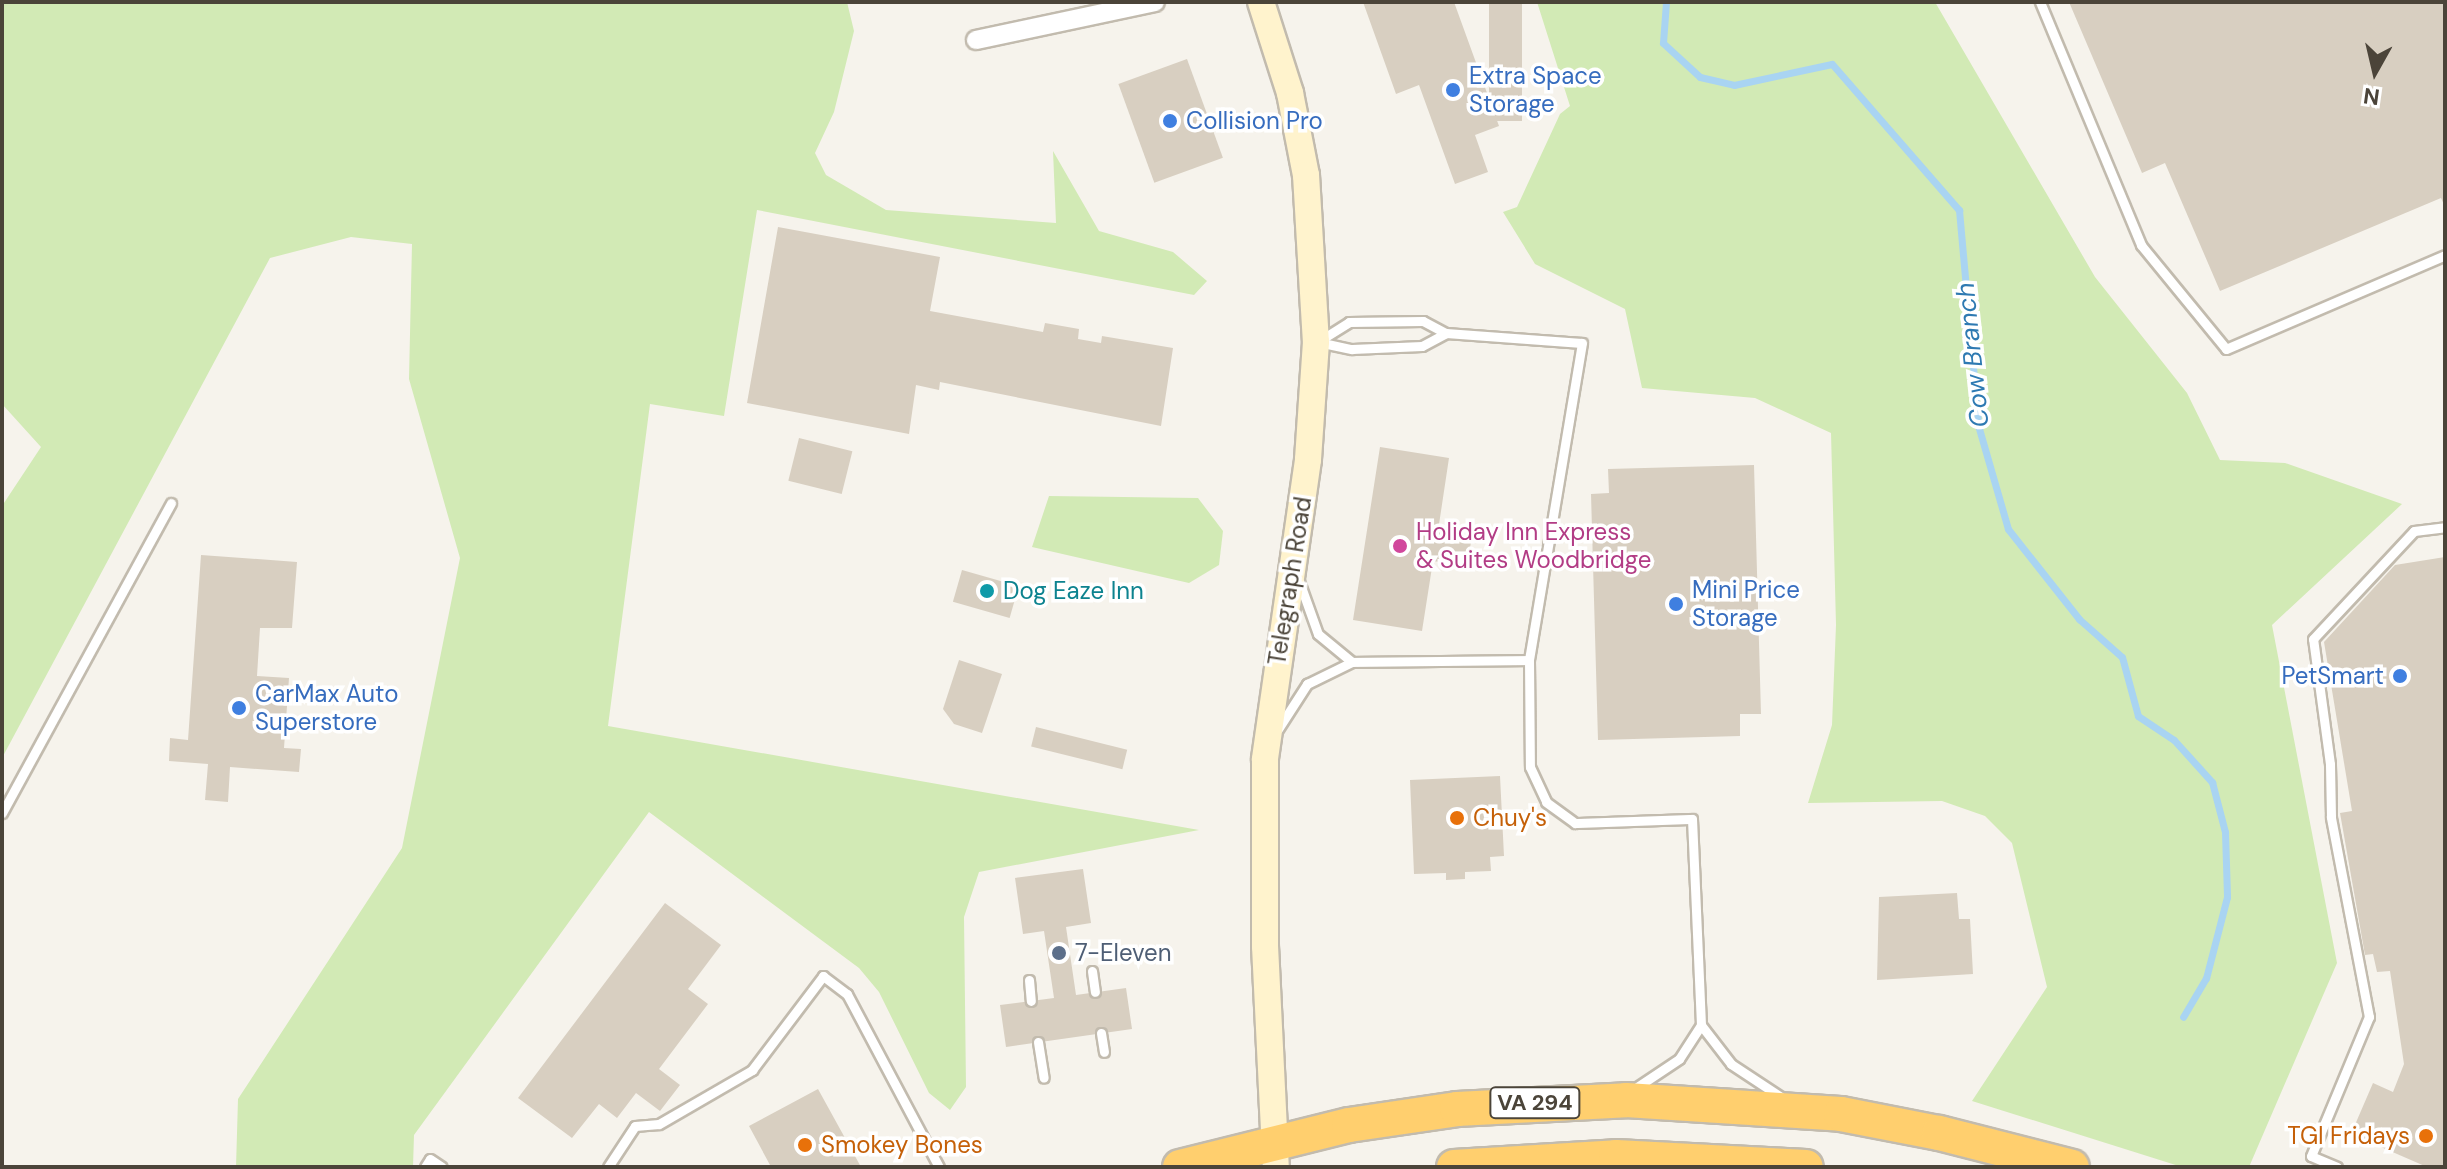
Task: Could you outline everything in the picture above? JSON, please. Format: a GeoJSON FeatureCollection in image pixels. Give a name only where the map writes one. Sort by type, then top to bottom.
{"type":"FeatureCollection","features":[{"type":"Feature","properties":{"kind":"highway","name":"VA 294"},"geometry":{"type":"LineString","coordinates":[[1180,1167],[1274,1154],[1457,1109],[1614,1100],[1800,1110],[1939,1133],[2072,1167]]}},
{"type":"Feature","properties":{"kind":"highway"},"geometry":{"type":"LineString","coordinates":[[1454,1167],[1616,1162],[1806,1167]]}},
{"type":"Feature","properties":{"kind":"main road","name":"Telegraph Road"},"geometry":{"type":"LineString","coordinates":[[1261,2],[1290,93],[1306,175],[1316,342],[1313,416],[1266,750],[1265,946],[1274,1154]]}},
{"type":"Feature","properties":{"kind":"street"},"geometry":{"type":"LineString","coordinates":[[976,40],[1155,2]]}},
{"type":"Feature","properties":{"kind":"lane"},"geometry":{"type":"LineString","coordinates":[[2040,2],[2141,245],[2226,349],[2445,255]]}},
{"type":"Feature","properties":{"kind":"lane"},"geometry":{"type":"LineString","coordinates":[[1316,342],[1349,322],[1423,321],[1446,333],[1582,343],[1529,660],[1530,767],[1546,802],[1575,823],[1692,819],[1701,1025],[1731,1064],[1800,1110]]}},
{"type":"Feature","properties":{"kind":"lane"},"geometry":{"type":"LineString","coordinates":[[1316,342],[1352,349],[1422,346],[1446,333]]}},
{"type":"Feature","properties":{"kind":"lane"},"geometry":{"type":"LineString","coordinates":[[2,813],[171,503]]}},
{"type":"Feature","properties":{"kind":"lane"},"geometry":{"type":"LineString","coordinates":[[2337,1167],[2311,1156],[2369,1017],[2331,817],[2330,764],[2313,639],[2414,531],[2445,527]]}},
{"type":"Feature","properties":{"kind":"lane"},"geometry":{"type":"LineString","coordinates":[[1293,562],[1318,634],[1352,662]]}},
{"type":"Feature","properties":{"kind":"lane"},"geometry":{"type":"LineString","coordinates":[[1266,750],[1301,689],[1352,662],[1529,660]]}},
{"type":"Feature","properties":{"kind":"lane"},"geometry":{"type":"LineString","coordinates":[[1092,971],[1095,992]]}},
{"type":"Feature","properties":{"kind":"lane"},"geometry":{"type":"LineString","coordinates":[[608,1167],[635,1126],[659,1124],[752,1070],[823,976],[847,994],[939,1167]]}},
{"type":"Feature","properties":{"kind":"lane"},"geometry":{"type":"LineString","coordinates":[[1029,980],[1031,1001]]}},
{"type":"Feature","properties":{"kind":"lane"},"geometry":{"type":"LineString","coordinates":[[1614,1100],[1679,1059],[1701,1025]]}},
{"type":"Feature","properties":{"kind":"lane"},"geometry":{"type":"LineString","coordinates":[[1101,1033],[1104,1052]]}},
{"type":"Feature","properties":{"kind":"lane"},"geometry":{"type":"LineString","coordinates":[[1038,1042],[1044,1078]]}},
{"type":"Feature","properties":{"kind":"lane"},"geometry":{"type":"LineString","coordinates":[[425,1167],[430,1159],[442,1167]]}},
{"type":"Feature","properties":{"kind":"green space"},"geometry":{"type":"Polygon","coordinates":[[[2,2],[847,2],[854,31],[834,112],[815,153],[826,175],[886,210],[1056,223],[1053,151],[1099,231],[1173,252],[1207,281],[1194,295],[757,210],[724,416],[650,404],[608,726],[1199,830],[979,872],[964,917],[966,1087],[950,1110],[929,1093],[879,992],[859,968],[649,812],[414,1135],[413,1167],[236,1167],[238,1099],[402,848],[460,558],[409,379],[412,244],[351,237],[270,258],[2,758],[2,506],[41,447],[2,404],[2,2]]]}},
{"type":"Feature","properties":{"kind":"green space"},"geometry":{"type":"Polygon","coordinates":[[[1537,2],[1935,2],[2095,277],[2187,393],[2220,460],[2285,463],[2402,504],[2272,625],[2337,963],[2249,1167],[2182,1167],[1972,1101],[2047,987],[2012,843],[1985,816],[1942,801],[1808,803],[1832,725],[1836,625],[1831,433],[1755,398],[1642,388],[1625,309],[1535,264],[1503,212],[1517,207],[1560,114],[1570,106],[1537,2]]]}},
{"type":"Feature","properties":{"kind":"green space"},"geometry":{"type":"Polygon","coordinates":[[[1049,496],[1198,498],[1223,531],[1219,565],[1189,583],[1032,547],[1049,496]]]}},
{"type":"Feature","properties":{"kind":"building","name":"Extra Space Storage"},"geometry":{"type":"Polygon","coordinates":[[[1363,2],[1454,2],[1499,126],[1475,135],[1488,172],[1455,184],[1419,85],[1396,94],[1363,2]]]}},
{"type":"Feature","properties":{"kind":"building"},"geometry":{"type":"Polygon","coordinates":[[[1489,2],[1522,2],[1522,121],[1489,121],[1489,2]]]}},
{"type":"Feature","properties":{"kind":"building"},"geometry":{"type":"Polygon","coordinates":[[[2069,2],[2445,2],[2445,207],[2441,198],[2220,291],[2165,163],[2142,173],[2069,2]]]}},
{"type":"Feature","properties":{"kind":"building","name":"Collision Pro"},"geometry":{"type":"Polygon","coordinates":[[[1187,59],[1223,158],[1154,183],[1118,84],[1187,59]]]}},
{"type":"Feature","properties":{"kind":"building"},"geometry":{"type":"Polygon","coordinates":[[[778,227],[940,257],[930,311],[1043,332],[1045,323],[1079,329],[1078,339],[1101,343],[1102,336],[1173,348],[1161,426],[940,382],[939,390],[916,385],[909,434],[747,403],[778,227]]]}},
{"type":"Feature","properties":{"kind":"building"},"geometry":{"type":"Polygon","coordinates":[[[799,438],[852,451],[842,494],[788,481],[799,438]]]}},
{"type":"Feature","properties":{"kind":"building","name":"Holiday Inn Express & Suites Woodbridge"},"geometry":{"type":"Polygon","coordinates":[[[1380,447],[1449,458],[1438,531],[1472,536],[1467,566],[1433,561],[1422,631],[1353,620],[1380,447]]]}},
{"type":"Feature","properties":{"kind":"building","name":"Mini Price Storage"},"geometry":{"type":"Polygon","coordinates":[[[1754,465],[1761,714],[1740,714],[1740,736],[1598,740],[1591,494],[1609,493],[1608,469],[1754,465]]]}},
{"type":"Feature","properties":{"kind":"building","name":"CarMax Auto Superstore"},"geometry":{"type":"Polygon","coordinates":[[[201,555],[297,562],[292,628],[260,628],[257,676],[289,678],[284,748],[301,749],[299,772],[230,767],[228,802],[205,800],[208,764],[169,761],[170,738],[188,740],[201,555]]]}},
{"type":"Feature","properties":{"kind":"building"},"geometry":{"type":"Polygon","coordinates":[[[2445,557],[2445,1167],[2427,1167],[2351,1134],[2373,1083],[2393,1092],[2404,1064],[2390,971],[2377,972],[2373,954],[2365,955],[2340,813],[2352,811],[2324,642],[2395,565],[2445,557]]]}},
{"type":"Feature","properties":{"kind":"building","name":"Dog Eaze Inn"},"geometry":{"type":"Polygon","coordinates":[[[962,570],[1019,586],[1010,618],[953,602],[962,570]]]}},
{"type":"Feature","properties":{"kind":"building"},"geometry":{"type":"Polygon","coordinates":[[[959,660],[1002,674],[982,733],[954,724],[943,709],[959,660]]]}},
{"type":"Feature","properties":{"kind":"building"},"geometry":{"type":"Polygon","coordinates":[[[1036,727],[1127,750],[1122,769],[1031,746],[1036,727]]]}},
{"type":"Feature","properties":{"kind":"building","name":"Chuy's"},"geometry":{"type":"Polygon","coordinates":[[[1500,776],[1504,856],[1490,857],[1491,871],[1465,872],[1465,879],[1446,880],[1446,873],[1414,874],[1410,780],[1500,776]]]}},
{"type":"Feature","properties":{"kind":"building","name":"7-Eleven"},"geometry":{"type":"Polygon","coordinates":[[[1083,869],[1091,923],[1066,927],[1076,995],[1126,988],[1132,1029],[1006,1047],[1000,1005],[1054,998],[1044,931],[1023,934],[1015,878],[1083,869]]]}},
{"type":"Feature","properties":{"kind":"building"},"geometry":{"type":"Polygon","coordinates":[[[1957,893],[1959,919],[1970,919],[1973,974],[1877,980],[1879,897],[1957,893]]]}},
{"type":"Feature","properties":{"kind":"building"},"geometry":{"type":"Polygon","coordinates":[[[665,903],[721,945],[688,989],[708,1004],[659,1069],[680,1085],[660,1111],[636,1093],[617,1118],[599,1104],[572,1138],[518,1098],[665,903]]]}},
{"type":"Feature","properties":{"kind":"building","name":"Smokey Bones"},"geometry":{"type":"Polygon","coordinates":[[[818,1089],[861,1167],[767,1167],[770,1165],[749,1126],[818,1089]]]}},
{"type":"Feature","properties":{"kind":"waterway","name":"Cow Branch"},"geometry":{"type":"LineString","coordinates":[[1666,2],[1663,43],[1700,77],[1734,85],[1832,64],[1959,210],[1978,425],[2008,529],[2079,619],[2122,657],[2138,716],[2174,740],[2212,782],[2225,832],[2227,897],[2206,978],[2183,1017]]}},
{"type":"Feature","properties":{"kind":"place","name":"Extra Space Storage"},"geometry":{"type":"Point","coordinates":[1453,90]}},
{"type":"Feature","properties":{"kind":"place","name":"Collision Pro"},"geometry":{"type":"Point","coordinates":[1170,121]}},
{"type":"Feature","properties":{"kind":"place","name":"Holiday Inn Express & Suites Woodbridge"},"geometry":{"type":"Point","coordinates":[1400,546]}},
{"type":"Feature","properties":{"kind":"place","name":"Dog Eaze Inn"},"geometry":{"type":"Point","coordinates":[987,591]}},
{"type":"Feature","properties":{"kind":"place","name":"Mini Price Storage"},"geometry":{"type":"Point","coordinates":[1676,604]}},
{"type":"Feature","properties":{"kind":"place","name":"PetSmart"},"geometry":{"type":"Point","coordinates":[2400,676]}},
{"type":"Feature","properties":{"kind":"place","name":"CarMax Auto Superstore"},"geometry":{"type":"Point","coordinates":[239,708]}},
{"type":"Feature","properties":{"kind":"place","name":"Chuy's"},"geometry":{"type":"Point","coordinates":[1457,818]}},
{"type":"Feature","properties":{"kind":"place","name":"7-Eleven"},"geometry":{"type":"Point","coordinates":[1059,953]}},
{"type":"Feature","properties":{"kind":"place","name":"TGI Fridays"},"geometry":{"type":"Point","coordinates":[2426,1136]}},
{"type":"Feature","properties":{"kind":"place","name":"Smokey Bones"},"geometry":{"type":"Point","coordinates":[805,1145]}}]}
